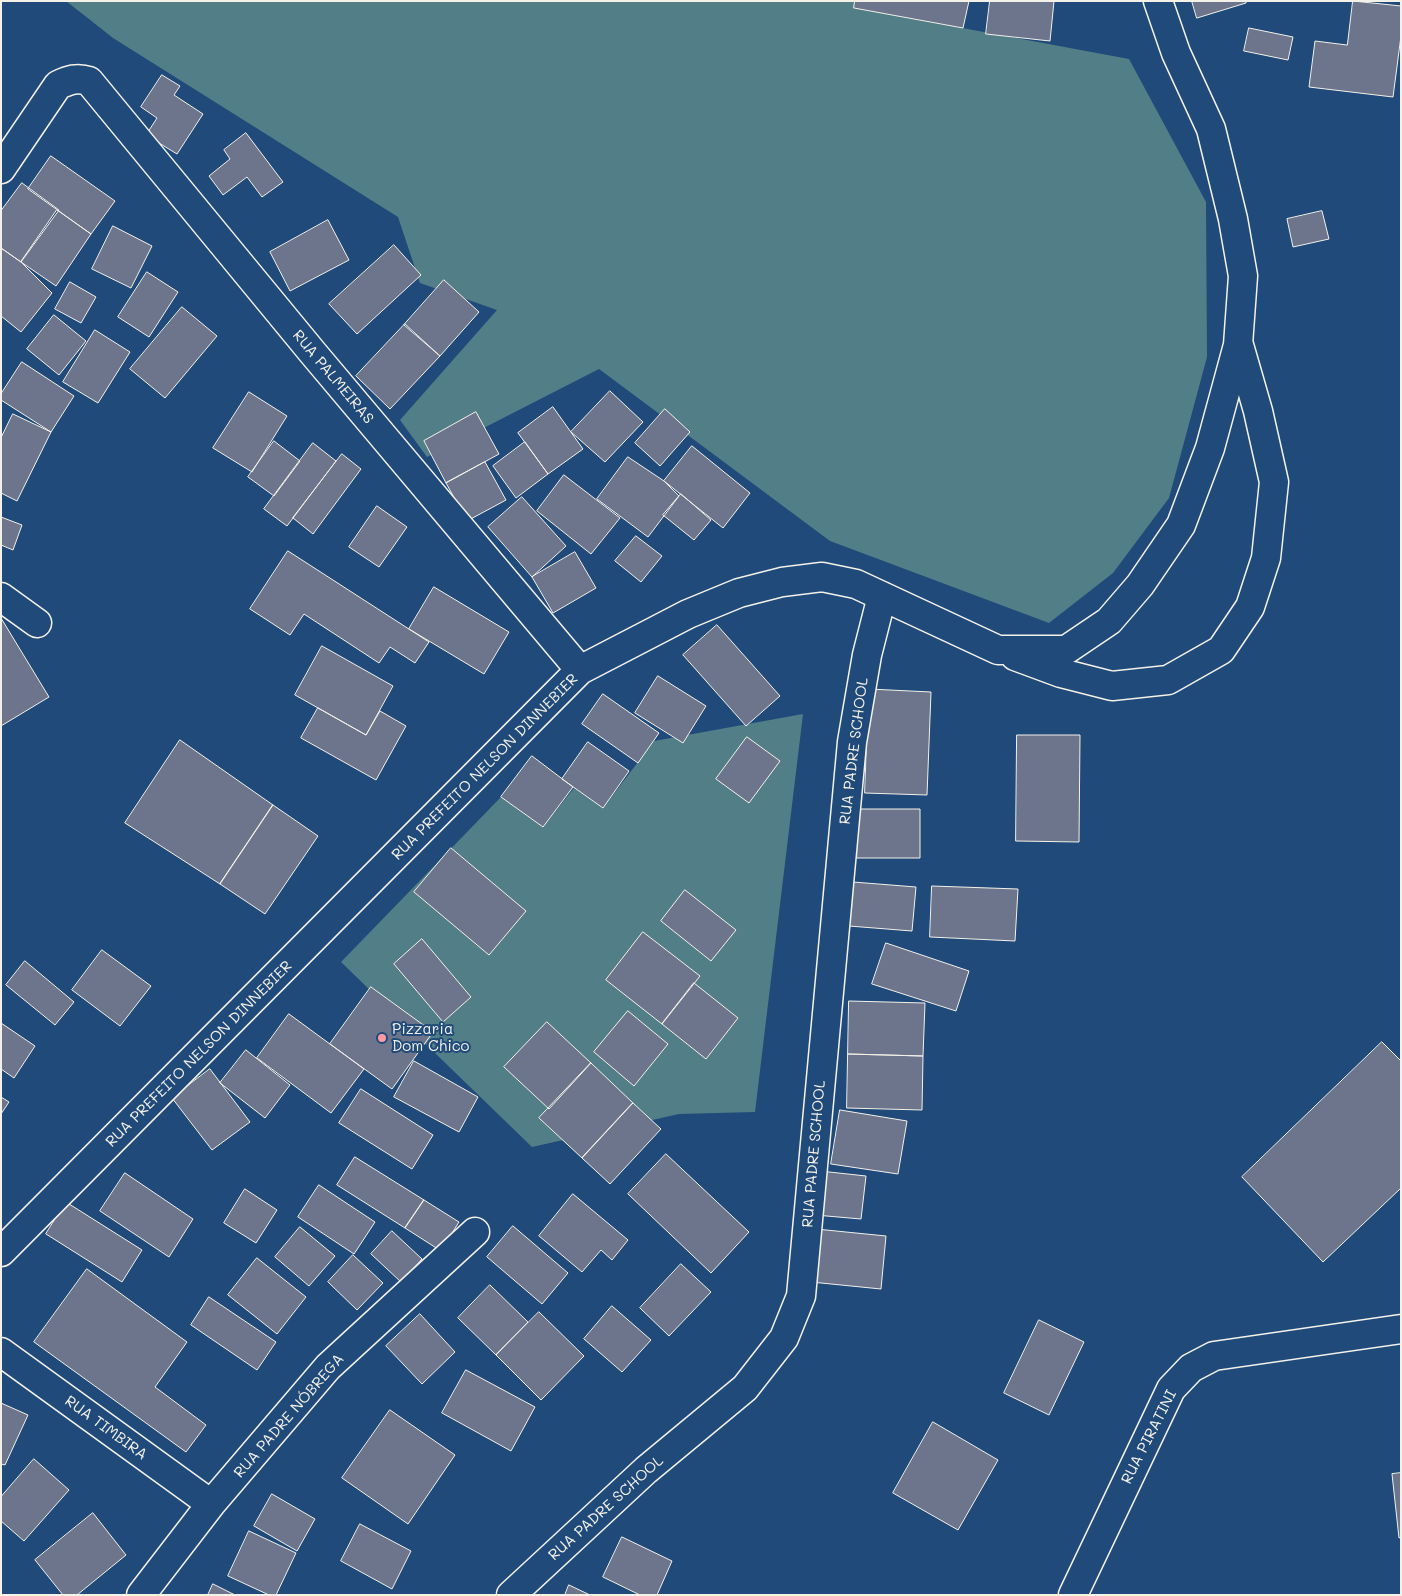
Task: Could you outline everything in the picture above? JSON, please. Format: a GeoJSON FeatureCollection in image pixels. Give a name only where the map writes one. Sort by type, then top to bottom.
{"type":"FeatureCollection","features":[{"type":"Feature","properties":{"kind":"street","name":"RUA PREFEITO NELSON DINNEBIER"},"geometry":{"type":"LineString","coordinates":[[1,1252],[580,670],[688,614],[739,593],[782,582],[822,577],[856,584],[998,650],[1066,650],[1109,621],[1140,585],[1181,525],[1210,448],[1238,345],[1242,276],[1233,219],[1211,129],[1176,53],[1158,1]]}},
{"type":"Feature","properties":{"kind":"street","name":"RUA PALMEIRAS"},"geometry":{"type":"LineString","coordinates":[[1,169],[58,85],[76,79],[89,81],[313,353],[580,670]]}},
{"type":"Feature","properties":{"kind":"street"},"geometry":{"type":"LineString","coordinates":[[998,650],[1061,673],[1112,686],[1168,680],[1221,650],[1250,607],[1266,558],[1274,482],[1258,411],[1238,345]]}},
{"type":"Feature","properties":{"kind":"street","name":"RUA PADRE SCHOOL"},"geometry":{"type":"LineString","coordinates":[[511,1595],[646,1470],[744,1388],[784,1338],[801,1296],[852,742],[867,655],[882,596]]}},
{"type":"Feature","properties":{"kind":"street"},"geometry":{"type":"LineString","coordinates":[[1,597],[38,623]]}},
{"type":"Feature","properties":{"kind":"street","name":"RUA PADRE NÓBREGA"},"geometry":{"type":"LineString","coordinates":[[141,1595],[211,1504],[328,1367],[475,1232]]}},
{"type":"Feature","properties":{"kind":"street","name":"RUA PIRATINI"},"geometry":{"type":"LineString","coordinates":[[1073,1595],[1171,1389],[1191,1368],[1214,1356],[1401,1329]]}},
{"type":"Feature","properties":{"kind":"street","name":"RUA TIMBIRA"},"geometry":{"type":"LineString","coordinates":[[1,1352],[211,1504]]}},
{"type":"Feature","properties":{"kind":"green space"},"geometry":{"type":"Polygon","coordinates":[[[66,1],[856,1],[855,8],[1129,59],[1206,202],[1207,357],[1169,498],[1113,573],[1049,623],[830,541],[599,369],[427,457],[400,420],[497,310],[420,283],[398,217],[113,38],[66,1]]]}},
{"type":"Feature","properties":{"kind":"green space"},"geometry":{"type":"Polygon","coordinates":[[[803,714],[755,1112],[679,1114],[532,1147],[341,962],[501,797],[543,827],[574,788],[603,808],[654,741],[803,714]]]}},
{"type":"Feature","properties":{"kind":"building"},"geometry":{"type":"Polygon","coordinates":[[[855,1],[969,1],[963,28],[854,8],[855,1]]]}},
{"type":"Feature","properties":{"kind":"building"},"geometry":{"type":"Polygon","coordinates":[[[990,1],[1054,1],[1050,41],[986,34],[990,1]]]}},
{"type":"Feature","properties":{"kind":"building"},"geometry":{"type":"Polygon","coordinates":[[[1192,1],[1246,1],[1246,3],[1197,18],[1192,1]]]}},
{"type":"Feature","properties":{"kind":"building"},"geometry":{"type":"Polygon","coordinates":[[[1353,1],[1401,6],[1401,36],[1393,97],[1309,87],[1315,41],[1347,45],[1353,1]]]}},
{"type":"Feature","properties":{"kind":"building"},"geometry":{"type":"Polygon","coordinates":[[[1249,28],[1293,37],[1288,60],[1244,51],[1249,28]]]}},
{"type":"Feature","properties":{"kind":"building"},"geometry":{"type":"Polygon","coordinates":[[[162,75],[180,86],[174,95],[203,114],[177,154],[146,135],[157,118],[141,107],[162,75]]]}},
{"type":"Feature","properties":{"kind":"building"},"geometry":{"type":"Polygon","coordinates":[[[246,133],[283,182],[262,197],[247,177],[223,195],[209,176],[230,159],[224,150],[246,133]]]}},
{"type":"Feature","properties":{"kind":"building"},"geometry":{"type":"Polygon","coordinates":[[[51,156],[115,201],[91,234],[28,189],[51,156]]]}},
{"type":"Feature","properties":{"kind":"building"},"geometry":{"type":"Polygon","coordinates":[[[22,183],[59,210],[21,262],[1,248],[1,211],[22,183]]]}},
{"type":"Feature","properties":{"kind":"building"},"geometry":{"type":"Polygon","coordinates":[[[57,210],[91,234],[56,286],[21,262],[57,210]]]}},
{"type":"Feature","properties":{"kind":"building"},"geometry":{"type":"Polygon","coordinates":[[[1322,211],[1329,239],[1293,247],[1287,219],[1322,211]]]}},
{"type":"Feature","properties":{"kind":"building"},"geometry":{"type":"Polygon","coordinates":[[[328,220],[349,260],[290,291],[270,252],[328,220]]]}},
{"type":"Feature","properties":{"kind":"building"},"geometry":{"type":"Polygon","coordinates":[[[113,226],[152,246],[131,288],[92,269],[113,226]]]}},
{"type":"Feature","properties":{"kind":"building"},"geometry":{"type":"Polygon","coordinates":[[[394,245],[421,275],[357,334],[329,304],[394,245]]]}},
{"type":"Feature","properties":{"kind":"building"},"geometry":{"type":"Polygon","coordinates":[[[1,248],[21,262],[52,293],[21,332],[1,316],[1,248]]]}},
{"type":"Feature","properties":{"kind":"building"},"geometry":{"type":"Polygon","coordinates":[[[147,272],[178,292],[149,337],[118,317],[147,272]]]}},
{"type":"Feature","properties":{"kind":"building"},"geometry":{"type":"Polygon","coordinates":[[[444,280],[479,312],[440,356],[404,325],[444,280]]]}},
{"type":"Feature","properties":{"kind":"building"},"geometry":{"type":"Polygon","coordinates":[[[70,282],[96,297],[81,323],[55,309],[70,282]]]}},
{"type":"Feature","properties":{"kind":"building"},"geometry":{"type":"Polygon","coordinates":[[[182,307],[217,336],[165,398],[130,369],[182,307]]]}},
{"type":"Feature","properties":{"kind":"building"},"geometry":{"type":"Polygon","coordinates":[[[54,315],[86,341],[59,375],[27,349],[54,315]]]}},
{"type":"Feature","properties":{"kind":"building"},"geometry":{"type":"Polygon","coordinates":[[[405,324],[440,356],[390,409],[356,376],[405,324]]]}},
{"type":"Feature","properties":{"kind":"building"},"geometry":{"type":"Polygon","coordinates":[[[95,330],[130,352],[98,403],[63,382],[95,330]]]}},
{"type":"Feature","properties":{"kind":"building"},"geometry":{"type":"Polygon","coordinates":[[[22,362],[74,396],[51,432],[1,400],[1,394],[22,362]]]}},
{"type":"Feature","properties":{"kind":"building"},"geometry":{"type":"Polygon","coordinates":[[[610,391],[643,422],[605,462],[571,432],[610,391]]]}},
{"type":"Feature","properties":{"kind":"building"},"geometry":{"type":"Polygon","coordinates":[[[249,392],[287,416],[252,472],[213,448],[249,392]]]}},
{"type":"Feature","properties":{"kind":"building"},"geometry":{"type":"Polygon","coordinates":[[[553,407],[583,449],[548,474],[518,433],[553,407]]]}},
{"type":"Feature","properties":{"kind":"building"},"geometry":{"type":"Polygon","coordinates":[[[665,409],[690,432],[660,466],[635,443],[665,409]]]}},
{"type":"Feature","properties":{"kind":"building"},"geometry":{"type":"Polygon","coordinates":[[[476,412],[499,454],[446,483],[424,441],[476,412]]]}},
{"type":"Feature","properties":{"kind":"building"},"geometry":{"type":"Polygon","coordinates":[[[13,414],[51,432],[17,501],[1,493],[1,438],[13,414]]]}},
{"type":"Feature","properties":{"kind":"building"},"geometry":{"type":"Polygon","coordinates":[[[274,441],[300,461],[274,496],[248,477],[274,441]]]}},
{"type":"Feature","properties":{"kind":"building"},"geometry":{"type":"Polygon","coordinates":[[[525,442],[548,474],[516,498],[493,466],[525,442]]]}},
{"type":"Feature","properties":{"kind":"building"},"geometry":{"type":"Polygon","coordinates":[[[313,443],[336,461],[287,526],[264,509],[313,443]]]}},
{"type":"Feature","properties":{"kind":"building"},"geometry":{"type":"Polygon","coordinates":[[[692,446],[750,493],[723,528],[664,481],[692,446]]]}},
{"type":"Feature","properties":{"kind":"building"},"geometry":{"type":"Polygon","coordinates":[[[342,454],[361,469],[313,534],[293,518],[342,454]]]}},
{"type":"Feature","properties":{"kind":"building"},"geometry":{"type":"Polygon","coordinates":[[[628,457],[664,481],[679,496],[648,537],[597,499],[628,457]]]}},
{"type":"Feature","properties":{"kind":"building"},"geometry":{"type":"Polygon","coordinates":[[[485,462],[506,500],[467,521],[446,483],[485,462]]]}},
{"type":"Feature","properties":{"kind":"building"},"geometry":{"type":"Polygon","coordinates":[[[564,475],[620,518],[591,554],[537,511],[564,475]]]}},
{"type":"Feature","properties":{"kind":"building"},"geometry":{"type":"Polygon","coordinates":[[[681,494],[711,520],[694,540],[663,515],[681,494]]]}},
{"type":"Feature","properties":{"kind":"building"},"geometry":{"type":"Polygon","coordinates":[[[522,497],[566,546],[532,577],[488,527],[522,497]]]}},
{"type":"Feature","properties":{"kind":"building"},"geometry":{"type":"Polygon","coordinates":[[[377,506],[407,527],[379,567],[349,547],[377,506]]]}},
{"type":"Feature","properties":{"kind":"building"},"geometry":{"type":"Polygon","coordinates":[[[1,517],[22,525],[13,550],[1,545],[1,517]]]}},
{"type":"Feature","properties":{"kind":"building"},"geometry":{"type":"Polygon","coordinates":[[[636,536],[662,556],[641,582],[615,561],[636,536]]]}},
{"type":"Feature","properties":{"kind":"building"},"geometry":{"type":"Polygon","coordinates":[[[288,551],[429,642],[415,663],[390,647],[379,663],[304,614],[290,635],[250,609],[288,551]]]}},
{"type":"Feature","properties":{"kind":"building"},"geometry":{"type":"Polygon","coordinates":[[[575,552],[596,588],[553,613],[532,577],[575,552]]]}},
{"type":"Feature","properties":{"kind":"building"},"geometry":{"type":"Polygon","coordinates":[[[434,587],[509,632],[484,674],[409,629],[434,587]]]}},
{"type":"Feature","properties":{"kind":"building"},"geometry":{"type":"Polygon","coordinates":[[[1,618],[49,697],[1,726],[1,618]]]}},
{"type":"Feature","properties":{"kind":"building"},"geometry":{"type":"Polygon","coordinates":[[[717,625],[780,696],[746,726],[683,655],[717,625]]]}},
{"type":"Feature","properties":{"kind":"building"},"geometry":{"type":"Polygon","coordinates":[[[322,646],[393,686],[366,735],[295,695],[322,646]]]}},
{"type":"Feature","properties":{"kind":"building"},"geometry":{"type":"Polygon","coordinates":[[[658,676],[706,706],[683,743],[635,713],[658,676]]]}},
{"type":"Feature","properties":{"kind":"building"},"geometry":{"type":"Polygon","coordinates":[[[869,689],[931,692],[927,795],[865,793],[869,689]]]}},
{"type":"Feature","properties":{"kind":"building"},"geometry":{"type":"Polygon","coordinates":[[[603,694],[659,733],[638,763],[582,724],[603,694]]]}},
{"type":"Feature","properties":{"kind":"building"},"geometry":{"type":"Polygon","coordinates":[[[318,708],[366,735],[380,711],[406,726],[376,780],[301,738],[318,708]]]}},
{"type":"Feature","properties":{"kind":"building"},"geometry":{"type":"Polygon","coordinates":[[[1017,735],[1080,735],[1079,842],[1016,841],[1017,735]]]}},
{"type":"Feature","properties":{"kind":"building"},"geometry":{"type":"Polygon","coordinates":[[[747,737],[780,761],[749,803],[716,779],[747,737]]]}},
{"type":"Feature","properties":{"kind":"building"},"geometry":{"type":"Polygon","coordinates":[[[180,740],[273,805],[220,884],[125,823],[180,740]]]}},
{"type":"Feature","properties":{"kind":"building"},"geometry":{"type":"Polygon","coordinates":[[[588,742],[629,771],[603,808],[562,779],[588,742]]]}},
{"type":"Feature","properties":{"kind":"building"},"geometry":{"type":"Polygon","coordinates":[[[532,756],[573,787],[543,827],[501,797],[532,756]]]}},
{"type":"Feature","properties":{"kind":"building"},"geometry":{"type":"Polygon","coordinates":[[[273,805],[318,836],[265,914],[220,884],[273,805]]]}},
{"type":"Feature","properties":{"kind":"building"},"geometry":{"type":"Polygon","coordinates":[[[857,809],[920,809],[920,858],[857,858],[857,809]]]}},
{"type":"Feature","properties":{"kind":"building"},"geometry":{"type":"Polygon","coordinates":[[[451,848],[526,911],[489,955],[414,892],[451,848]]]}},
{"type":"Feature","properties":{"kind":"building"},"geometry":{"type":"Polygon","coordinates":[[[853,882],[916,887],[912,931],[849,926],[853,882]]]}},
{"type":"Feature","properties":{"kind":"building"},"geometry":{"type":"Polygon","coordinates":[[[932,886],[1018,889],[1015,941],[930,937],[932,886]]]}},
{"type":"Feature","properties":{"kind":"building"},"geometry":{"type":"Polygon","coordinates":[[[685,890],[736,930],[711,961],[661,921],[685,890]]]}},
{"type":"Feature","properties":{"kind":"building"},"geometry":{"type":"Polygon","coordinates":[[[643,932],[700,976],[662,1024],[606,980],[643,932]]]}},
{"type":"Feature","properties":{"kind":"building"},"geometry":{"type":"Polygon","coordinates":[[[422,939],[471,997],[443,1022],[394,964],[422,939]]]}},
{"type":"Feature","properties":{"kind":"building"},"geometry":{"type":"Polygon","coordinates":[[[886,943],[969,971],[956,1011],[872,984],[886,943]]]}},
{"type":"Feature","properties":{"kind":"building"},"geometry":{"type":"Polygon","coordinates":[[[102,950],[151,986],[120,1026],[72,990],[102,950]]]}},
{"type":"Feature","properties":{"kind":"building"},"geometry":{"type":"Polygon","coordinates":[[[25,961],[74,1002],[55,1025],[6,985],[25,961]]]}},
{"type":"Feature","properties":{"kind":"building"},"geometry":{"type":"Polygon","coordinates":[[[694,983],[738,1018],[706,1059],[662,1024],[694,983]]]}},
{"type":"Feature","properties":{"kind":"building","name":"Pizzaria Dom Chico"},"geometry":{"type":"Polygon","coordinates":[[[371,987],[433,1032],[392,1089],[330,1044],[371,987]]]}},
{"type":"Feature","properties":{"kind":"building"},"geometry":{"type":"Polygon","coordinates":[[[849,1001],[925,1003],[923,1056],[848,1054],[849,1001]]]}},
{"type":"Feature","properties":{"kind":"building"},"geometry":{"type":"Polygon","coordinates":[[[628,1011],[668,1044],[634,1086],[594,1052],[628,1011]]]}},
{"type":"Feature","properties":{"kind":"building"},"geometry":{"type":"Polygon","coordinates":[[[289,1014],[364,1069],[331,1113],[257,1058],[289,1014]]]}},
{"type":"Feature","properties":{"kind":"building"},"geometry":{"type":"Polygon","coordinates":[[[547,1022],[591,1063],[549,1109],[504,1067],[547,1022]]]}},
{"type":"Feature","properties":{"kind":"building"},"geometry":{"type":"Polygon","coordinates":[[[1,1023],[35,1046],[14,1078],[1,1069],[1,1023]]]}},
{"type":"Feature","properties":{"kind":"building"},"geometry":{"type":"Polygon","coordinates":[[[1382,1042],[1401,1061],[1401,1188],[1323,1262],[1242,1177],[1382,1042]]]}},
{"type":"Feature","properties":{"kind":"building"},"geometry":{"type":"Polygon","coordinates":[[[246,1050],[290,1085],[265,1118],[220,1083],[246,1050]]]}},
{"type":"Feature","properties":{"kind":"building"},"geometry":{"type":"Polygon","coordinates":[[[848,1054],[923,1056],[922,1110],[847,1108],[848,1054]]]}},
{"type":"Feature","properties":{"kind":"building"},"geometry":{"type":"Polygon","coordinates":[[[414,1061],[478,1097],[459,1132],[394,1097],[414,1061]]]}},
{"type":"Feature","properties":{"kind":"building"},"geometry":{"type":"Polygon","coordinates":[[[591,1063],[633,1103],[582,1158],[539,1118],[591,1063]]]}},
{"type":"Feature","properties":{"kind":"building"},"geometry":{"type":"Polygon","coordinates":[[[210,1069],[250,1122],[212,1150],[172,1098],[210,1069]]]}},
{"type":"Feature","properties":{"kind":"building"},"geometry":{"type":"Polygon","coordinates":[[[361,1089],[433,1135],[412,1169],[339,1123],[361,1089]]]}},
{"type":"Feature","properties":{"kind":"building"},"geometry":{"type":"Polygon","coordinates":[[[1,1097],[9,1102],[1,1114],[1,1097]]]}},
{"type":"Feature","properties":{"kind":"building"},"geometry":{"type":"Polygon","coordinates":[[[633,1103],[661,1129],[610,1184],[582,1158],[633,1103]]]}},
{"type":"Feature","properties":{"kind":"building"},"geometry":{"type":"Polygon","coordinates":[[[840,1110],[907,1121],[898,1174],[831,1164],[840,1110]]]}},
{"type":"Feature","properties":{"kind":"building"},"geometry":{"type":"Polygon","coordinates":[[[666,1154],[749,1232],[711,1273],[628,1194],[666,1154]]]}},
{"type":"Feature","properties":{"kind":"building"},"geometry":{"type":"Polygon","coordinates":[[[355,1157],[424,1200],[405,1228],[337,1185],[355,1157]]]}},
{"type":"Feature","properties":{"kind":"building"},"geometry":{"type":"Polygon","coordinates":[[[820,1171],[866,1176],[861,1219],[815,1215],[820,1171]]]}},
{"type":"Feature","properties":{"kind":"building"},"geometry":{"type":"Polygon","coordinates":[[[125,1173],[193,1219],[169,1257],[100,1211],[125,1173]]]}},
{"type":"Feature","properties":{"kind":"building"},"geometry":{"type":"Polygon","coordinates":[[[319,1185],[375,1222],[354,1254],[298,1217],[319,1185]]]}},
{"type":"Feature","properties":{"kind":"building"},"geometry":{"type":"Polygon","coordinates":[[[245,1189],[277,1210],[256,1243],[224,1223],[245,1189]]]}},
{"type":"Feature","properties":{"kind":"building"},"geometry":{"type":"Polygon","coordinates":[[[573,1194],[628,1240],[612,1260],[601,1250],[582,1272],[539,1236],[573,1194]]]}},
{"type":"Feature","properties":{"kind":"building"},"geometry":{"type":"Polygon","coordinates":[[[424,1200],[459,1222],[441,1251],[405,1228],[424,1200]]]}},
{"type":"Feature","properties":{"kind":"building"},"geometry":{"type":"Polygon","coordinates":[[[66,1202],[142,1250],[122,1282],[46,1234],[66,1202]]]}},
{"type":"Feature","properties":{"kind":"building"},"geometry":{"type":"Polygon","coordinates":[[[513,1226],[568,1273],[542,1304],[487,1257],[513,1226]]]}},
{"type":"Feature","properties":{"kind":"building"},"geometry":{"type":"Polygon","coordinates":[[[300,1227],[335,1256],[309,1286],[275,1257],[300,1227]]]}},
{"type":"Feature","properties":{"kind":"building"},"geometry":{"type":"Polygon","coordinates":[[[816,1229],[886,1236],[881,1289],[811,1282],[816,1229]]]}},
{"type":"Feature","properties":{"kind":"building"},"geometry":{"type":"Polygon","coordinates":[[[392,1231],[422,1259],[401,1282],[371,1254],[392,1231]]]}},
{"type":"Feature","properties":{"kind":"building"},"geometry":{"type":"Polygon","coordinates":[[[353,1255],[383,1283],[357,1310],[328,1282],[353,1255]]]}},
{"type":"Feature","properties":{"kind":"building"},"geometry":{"type":"Polygon","coordinates":[[[257,1258],[306,1297],[277,1334],[228,1295],[257,1258]]]}},
{"type":"Feature","properties":{"kind":"building"},"geometry":{"type":"Polygon","coordinates":[[[681,1264],[711,1292],[669,1336],[640,1308],[681,1264]]]}},
{"type":"Feature","properties":{"kind":"building"},"geometry":{"type":"Polygon","coordinates":[[[87,1269],[187,1342],[155,1387],[206,1425],[186,1452],[34,1342],[87,1269]]]}},
{"type":"Feature","properties":{"kind":"building"},"geometry":{"type":"Polygon","coordinates":[[[490,1285],[528,1322],[496,1355],[458,1318],[490,1285]]]}},
{"type":"Feature","properties":{"kind":"building"},"geometry":{"type":"Polygon","coordinates":[[[209,1297],[276,1342],[257,1370],[191,1325],[209,1297]]]}},
{"type":"Feature","properties":{"kind":"building"},"geometry":{"type":"Polygon","coordinates":[[[612,1306],[651,1340],[622,1372],[584,1339],[612,1306]]]}},
{"type":"Feature","properties":{"kind":"building"},"geometry":{"type":"Polygon","coordinates":[[[539,1312],[584,1356],[541,1400],[496,1355],[539,1312]]]}},
{"type":"Feature","properties":{"kind":"building"},"geometry":{"type":"Polygon","coordinates":[[[420,1314],[455,1352],[422,1384],[386,1346],[420,1314]]]}},
{"type":"Feature","properties":{"kind":"building"},"geometry":{"type":"Polygon","coordinates":[[[1039,1320],[1084,1342],[1049,1415],[1004,1393],[1039,1320]]]}},
{"type":"Feature","properties":{"kind":"building"},"geometry":{"type":"Polygon","coordinates":[[[466,1370],[535,1407],[511,1451],[442,1413],[466,1370]]]}},
{"type":"Feature","properties":{"kind":"building"},"geometry":{"type":"Polygon","coordinates":[[[1,1403],[28,1415],[5,1465],[1,1464],[1,1403]]]}},
{"type":"Feature","properties":{"kind":"building"},"geometry":{"type":"Polygon","coordinates":[[[390,1410],[455,1455],[408,1524],[342,1478],[390,1410]]]}},
{"type":"Feature","properties":{"kind":"building"},"geometry":{"type":"Polygon","coordinates":[[[933,1422],[998,1460],[958,1530],[893,1493],[933,1422]]]}},
{"type":"Feature","properties":{"kind":"building"},"geometry":{"type":"Polygon","coordinates":[[[34,1459],[69,1490],[24,1541],[1,1521],[1,1497],[34,1459]]]}},
{"type":"Feature","properties":{"kind":"building"},"geometry":{"type":"Polygon","coordinates":[[[1401,1473],[1401,1537],[1399,1538],[1392,1474],[1401,1473]]]}},
{"type":"Feature","properties":{"kind":"building"},"geometry":{"type":"Polygon","coordinates":[[[272,1494],[315,1519],[297,1551],[254,1526],[272,1494]]]}},
{"type":"Feature","properties":{"kind":"building"},"geometry":{"type":"Polygon","coordinates":[[[93,1513],[126,1555],[77,1595],[63,1595],[35,1560],[93,1513]]]}},
{"type":"Feature","properties":{"kind":"building"},"geometry":{"type":"Polygon","coordinates":[[[360,1524],[411,1551],[392,1589],[341,1561],[360,1524]]]}},
{"type":"Feature","properties":{"kind":"building"},"geometry":{"type":"Polygon","coordinates":[[[249,1531],[296,1553],[276,1595],[269,1595],[228,1576],[249,1531]]]}},
{"type":"Feature","properties":{"kind":"building"},"geometry":{"type":"Polygon","coordinates":[[[622,1537],[672,1561],[657,1595],[640,1595],[603,1577],[622,1537]]]}},
{"type":"Feature","properties":{"kind":"building"},"geometry":{"type":"Polygon","coordinates":[[[213,1584],[235,1595],[208,1595],[213,1584]]]}},
{"type":"Feature","properties":{"kind":"building"},"geometry":{"type":"Polygon","coordinates":[[[569,1585],[590,1595],[565,1595],[569,1585]]]}},
{"type":"Feature","properties":{"kind":"place","name":"Pizzaria Dom Chico"},"geometry":{"type":"Point","coordinates":[382,1038]}}]}
